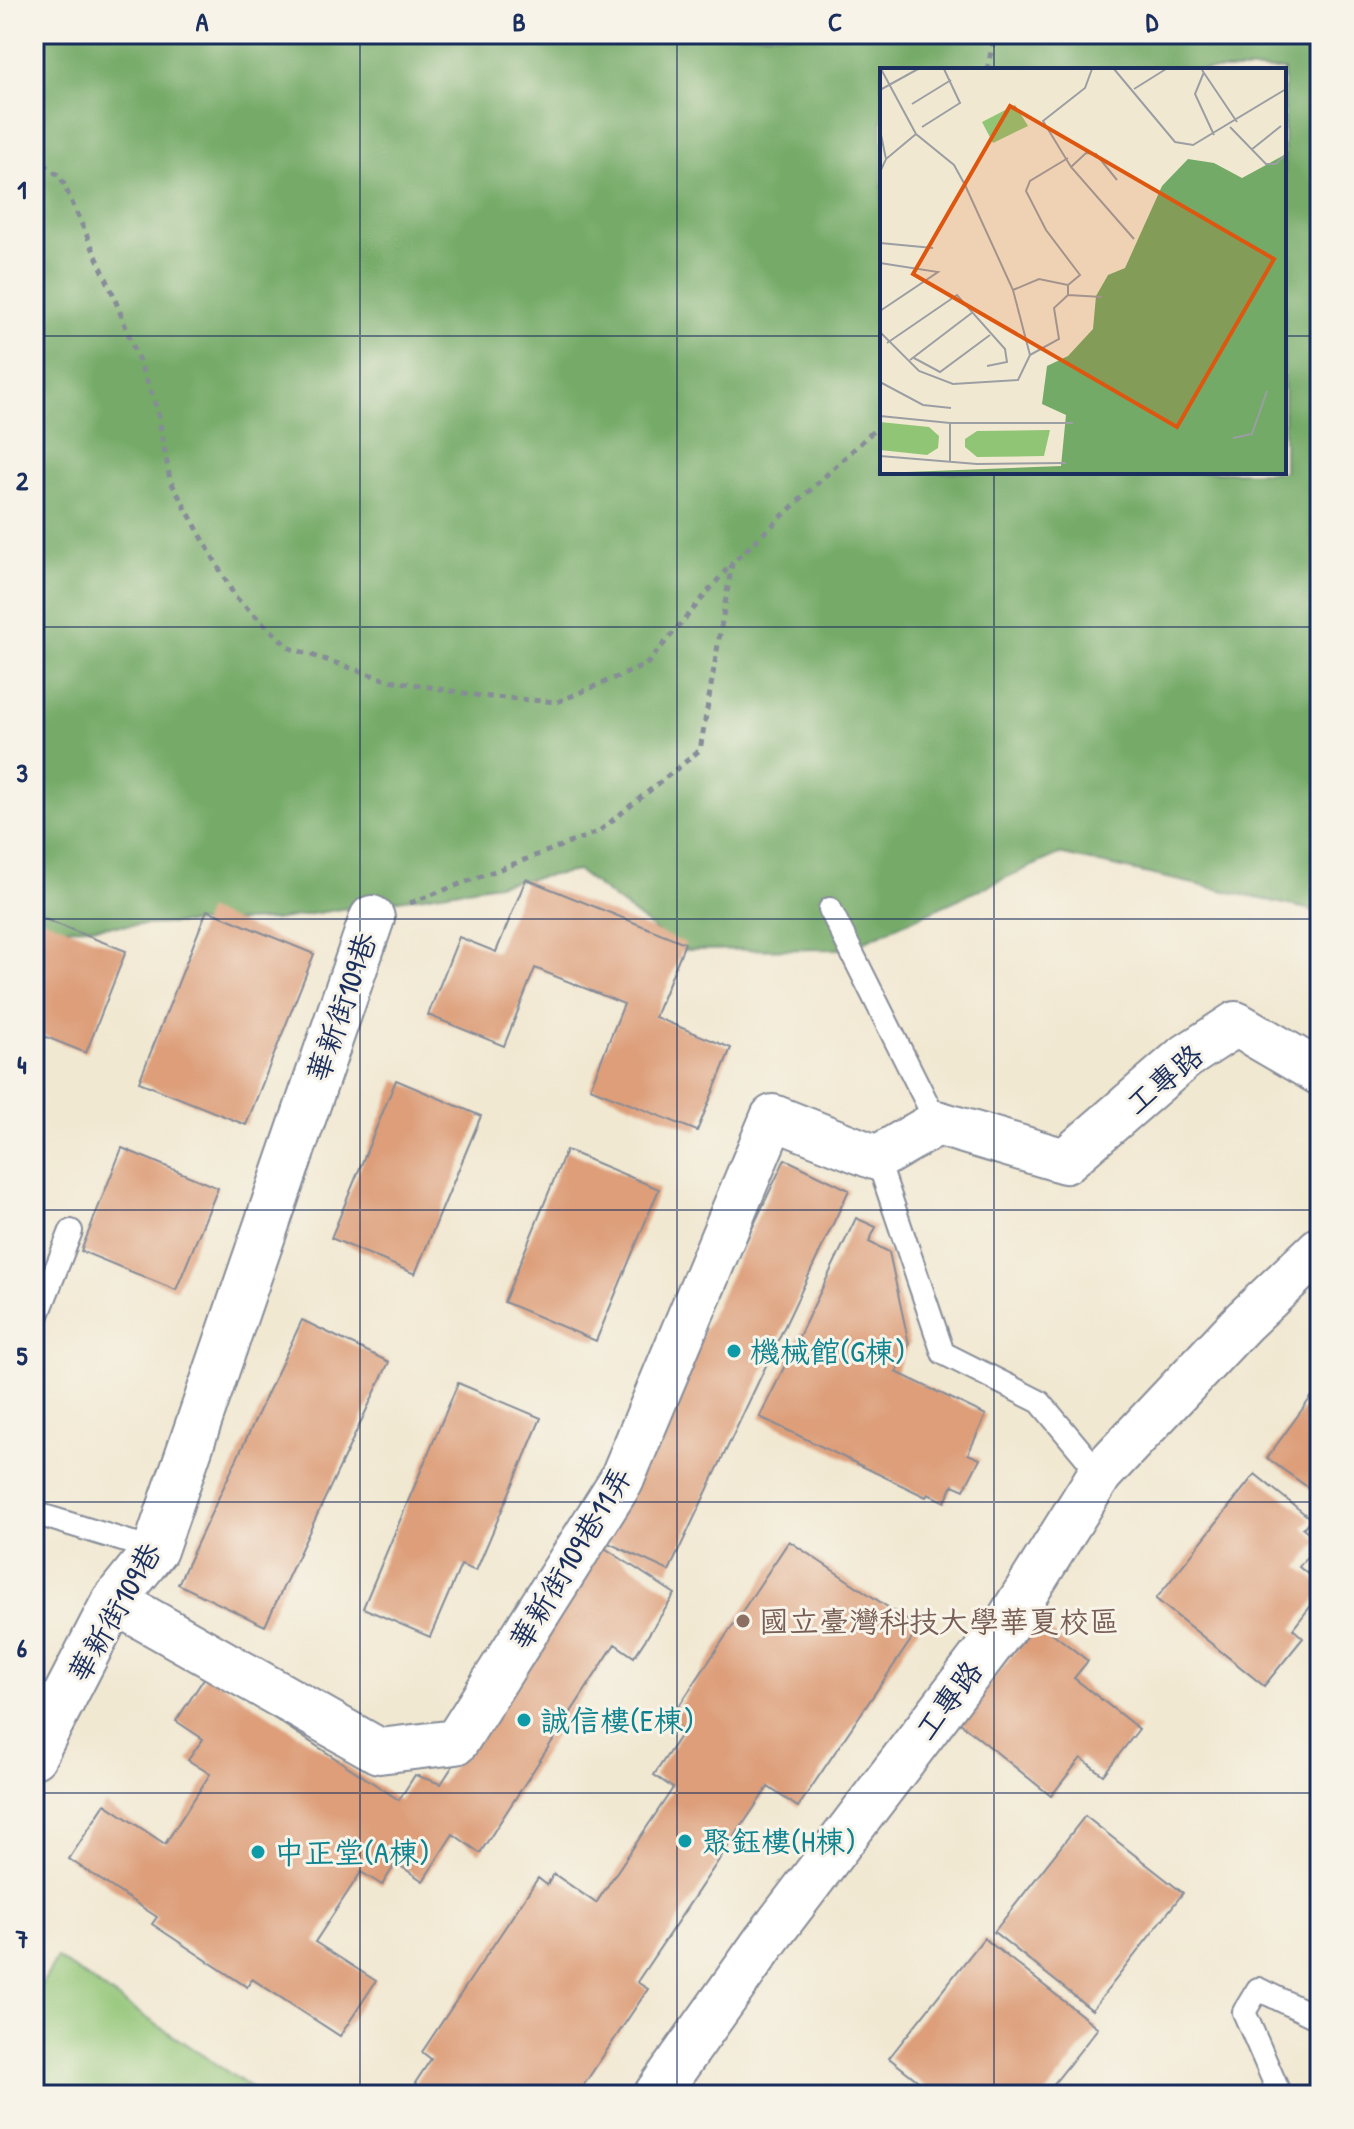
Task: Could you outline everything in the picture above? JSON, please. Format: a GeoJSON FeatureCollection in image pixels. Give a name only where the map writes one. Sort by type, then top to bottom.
{"type":"FeatureCollection","features":[{"type":"Feature","properties":{"kind":"street","name":"華新街109巷"},"geometry":{"type":"LineString","coordinates":[[34,1756],[114,1601],[155,1550],[372,918]]}},
{"type":"Feature","properties":{"kind":"street","name":"工專路"},"geometry":{"type":"LineString","coordinates":[[937,1123],[1065,1161],[1184,1058],[1236,1024],[1320,1073]]}},
{"type":"Feature","properties":{"kind":"street","name":"華新街109巷11弄"},"geometry":{"type":"LineString","coordinates":[[114,1601],[379,1751],[456,1742],[621,1481],[773,1117],[877,1158]]}},
{"type":"Feature","properties":{"kind":"street"},"geometry":{"type":"LineString","coordinates":[[877,1158],[937,1123]]}},
{"type":"Feature","properties":{"kind":"street","name":"工專路"},"geometry":{"type":"LineString","coordinates":[[656,2095],[766,1940],[1005,1626],[1100,1474],[1243,1322],[1320,1249]]}},
{"type":"Feature","properties":{"kind":"lane"},"geometry":{"type":"LineString","coordinates":[[830,909],[937,1123]]}},
{"type":"Feature","properties":{"kind":"lane"},"geometry":{"type":"LineString","coordinates":[[877,1158],[943,1353],[1040,1402],[1100,1474]]}},
{"type":"Feature","properties":{"kind":"lane"},"geometry":{"type":"LineString","coordinates":[[34,1325],[71,1231]]}},
{"type":"Feature","properties":{"kind":"lane"},"geometry":{"type":"LineString","coordinates":[[34,1513],[155,1550]]}},
{"type":"Feature","properties":{"kind":"lane"},"geometry":{"type":"LineString","coordinates":[[1280,2095],[1244,2012],[1258,1989],[1320,2019]]}},
{"type":"Feature","properties":{"kind":"path"},"geometry":{"type":"LineString","coordinates":[[987,68],[995,34]]}},
{"type":"Feature","properties":{"kind":"path"},"geometry":{"type":"LineString","coordinates":[[34,157],[60,176],[111,289],[157,408],[170,480],[235,597],[290,648],[384,679],[480,696],[557,702],[646,665],[732,563],[880,425]]}},
{"type":"Feature","properties":{"kind":"path","name":"華新街109巷"},"geometry":{"type":"LineString","coordinates":[[372,918],[598,832],[700,750],[732,563]]}},
{"type":"Feature","properties":{"kind":"green space"},"geometry":{"type":"Polygon","coordinates":[[[34,34],[1320,34],[1320,918],[1307,909],[1059,854],[847,949],[681,950],[578,871],[274,920],[34,929],[34,34]]]}},
{"type":"Feature","properties":{"kind":"green space"},"geometry":{"type":"Polygon","coordinates":[[[57,1958],[262,2095],[34,2095],[34,1998],[57,1958]]]}},
{"type":"Feature","properties":{"kind":"building"},"geometry":{"type":"Polygon","coordinates":[[[526,879],[685,943],[655,1017],[731,1048],[697,1131],[590,1088],[624,1004],[535,968],[504,1046],[428,1015],[459,937],[496,952],[526,879]]]}},
{"type":"Feature","properties":{"kind":"building"},"geometry":{"type":"Polygon","coordinates":[[[207,910],[314,954],[246,1125],[139,1082],[207,910]]]}},
{"type":"Feature","properties":{"kind":"building"},"geometry":{"type":"Polygon","coordinates":[[[34,915],[126,951],[86,1053],[34,1032],[34,915]]]}},
{"type":"Feature","properties":{"kind":"building"},"geometry":{"type":"Polygon","coordinates":[[[396,1080],[481,1116],[415,1274],[331,1238],[396,1080]]]}},
{"type":"Feature","properties":{"kind":"building"},"geometry":{"type":"Polygon","coordinates":[[[122,1148],[218,1188],[176,1290],[81,1251],[122,1148]]]}},
{"type":"Feature","properties":{"kind":"building"},"geometry":{"type":"Polygon","coordinates":[[[566,1150],[659,1189],[596,1341],[504,1302],[566,1150]]]}},
{"type":"Feature","properties":{"kind":"building","name":"機械館(G棟)"},"geometry":{"type":"Polygon","coordinates":[[[785,1159],[849,1190],[669,1571],[604,1541],[785,1159]]]}},
{"type":"Feature","properties":{"kind":"building"},"geometry":{"type":"Polygon","coordinates":[[[856,1218],[876,1227],[869,1242],[889,1252],[909,1344],[896,1372],[986,1415],[968,1454],[980,1459],[964,1490],[953,1485],[945,1502],[928,1494],[926,1497],[760,1417],[856,1218]]]}},
{"type":"Feature","properties":{"kind":"building"},"geometry":{"type":"Polygon","coordinates":[[[302,1320],[389,1362],[265,1626],[178,1584],[302,1320]]]}},
{"type":"Feature","properties":{"kind":"building"},"geometry":{"type":"Polygon","coordinates":[[[458,1383],[541,1418],[476,1571],[461,1565],[430,1637],[363,1608],[458,1383]]]}},
{"type":"Feature","properties":{"kind":"building"},"geometry":{"type":"Polygon","coordinates":[[[1320,1385],[1320,1496],[1267,1458],[1320,1385]]]}},
{"type":"Feature","properties":{"kind":"building"},"geometry":{"type":"Polygon","coordinates":[[[1255,1474],[1311,1519],[1303,1528],[1319,1541],[1299,1567],[1320,1584],[1320,1594],[1293,1629],[1303,1638],[1264,1686],[1156,1599],[1255,1474]]]}},
{"type":"Feature","properties":{"kind":"building","name":"聚鈺樓(H棟)"},"geometry":{"type":"Polygon","coordinates":[[[789,1541],[919,1628],[798,1807],[768,1787],[637,1982],[648,1989],[577,2095],[433,2095],[415,2083],[431,2059],[422,2052],[538,1878],[547,1885],[554,1874],[596,1903],[673,1788],[654,1775],[684,1730],[669,1721],[789,1541]]]}},
{"type":"Feature","properties":{"kind":"building","name":"中正堂(A棟)"},"geometry":{"type":"Polygon","coordinates":[[[597,1543],[675,1594],[634,1657],[615,1644],[480,1853],[453,1834],[423,1881],[396,1863],[382,1885],[361,1872],[315,1942],[376,1981],[340,2036],[252,1979],[247,1987],[152,1924],[157,1917],[69,1859],[105,1804],[165,1844],[210,1774],[188,1760],[203,1739],[176,1721],[207,1674],[399,1800],[415,1775],[441,1784],[597,1543]]]}},
{"type":"Feature","properties":{"kind":"building"},"geometry":{"type":"Polygon","coordinates":[[[1038,1622],[1088,1661],[1074,1678],[1139,1729],[1103,1775],[1081,1758],[1051,1796],[959,1722],[1038,1622]]]}},
{"type":"Feature","properties":{"kind":"building"},"geometry":{"type":"Polygon","coordinates":[[[1085,1816],[1183,1893],[1092,2010],[994,1932],[1085,1816]]]}},
{"type":"Feature","properties":{"kind":"building"},"geometry":{"type":"Polygon","coordinates":[[[984,1938],[1098,2028],[1045,2095],[936,2095],[889,2058],[984,1938]]]}},
{"type":"Feature","properties":{"kind":"place","name":"機械館(G棟)"},"geometry":{"type":"Point","coordinates":[734,1351]}},
{"type":"Feature","properties":{"kind":"place","name":"國立臺灣科技大學華夏校區"},"geometry":{"type":"Point","coordinates":[743,1621]}},
{"type":"Feature","properties":{"kind":"place","name":"誠信樓(E棟)"},"geometry":{"type":"Point","coordinates":[524,1720]}},
{"type":"Feature","properties":{"kind":"place","name":"聚鈺樓(H棟)"},"geometry":{"type":"Point","coordinates":[685,1841]}},
{"type":"Feature","properties":{"kind":"place","name":"中正堂(A棟)"},"geometry":{"type":"Point","coordinates":[258,1852]}}]}
